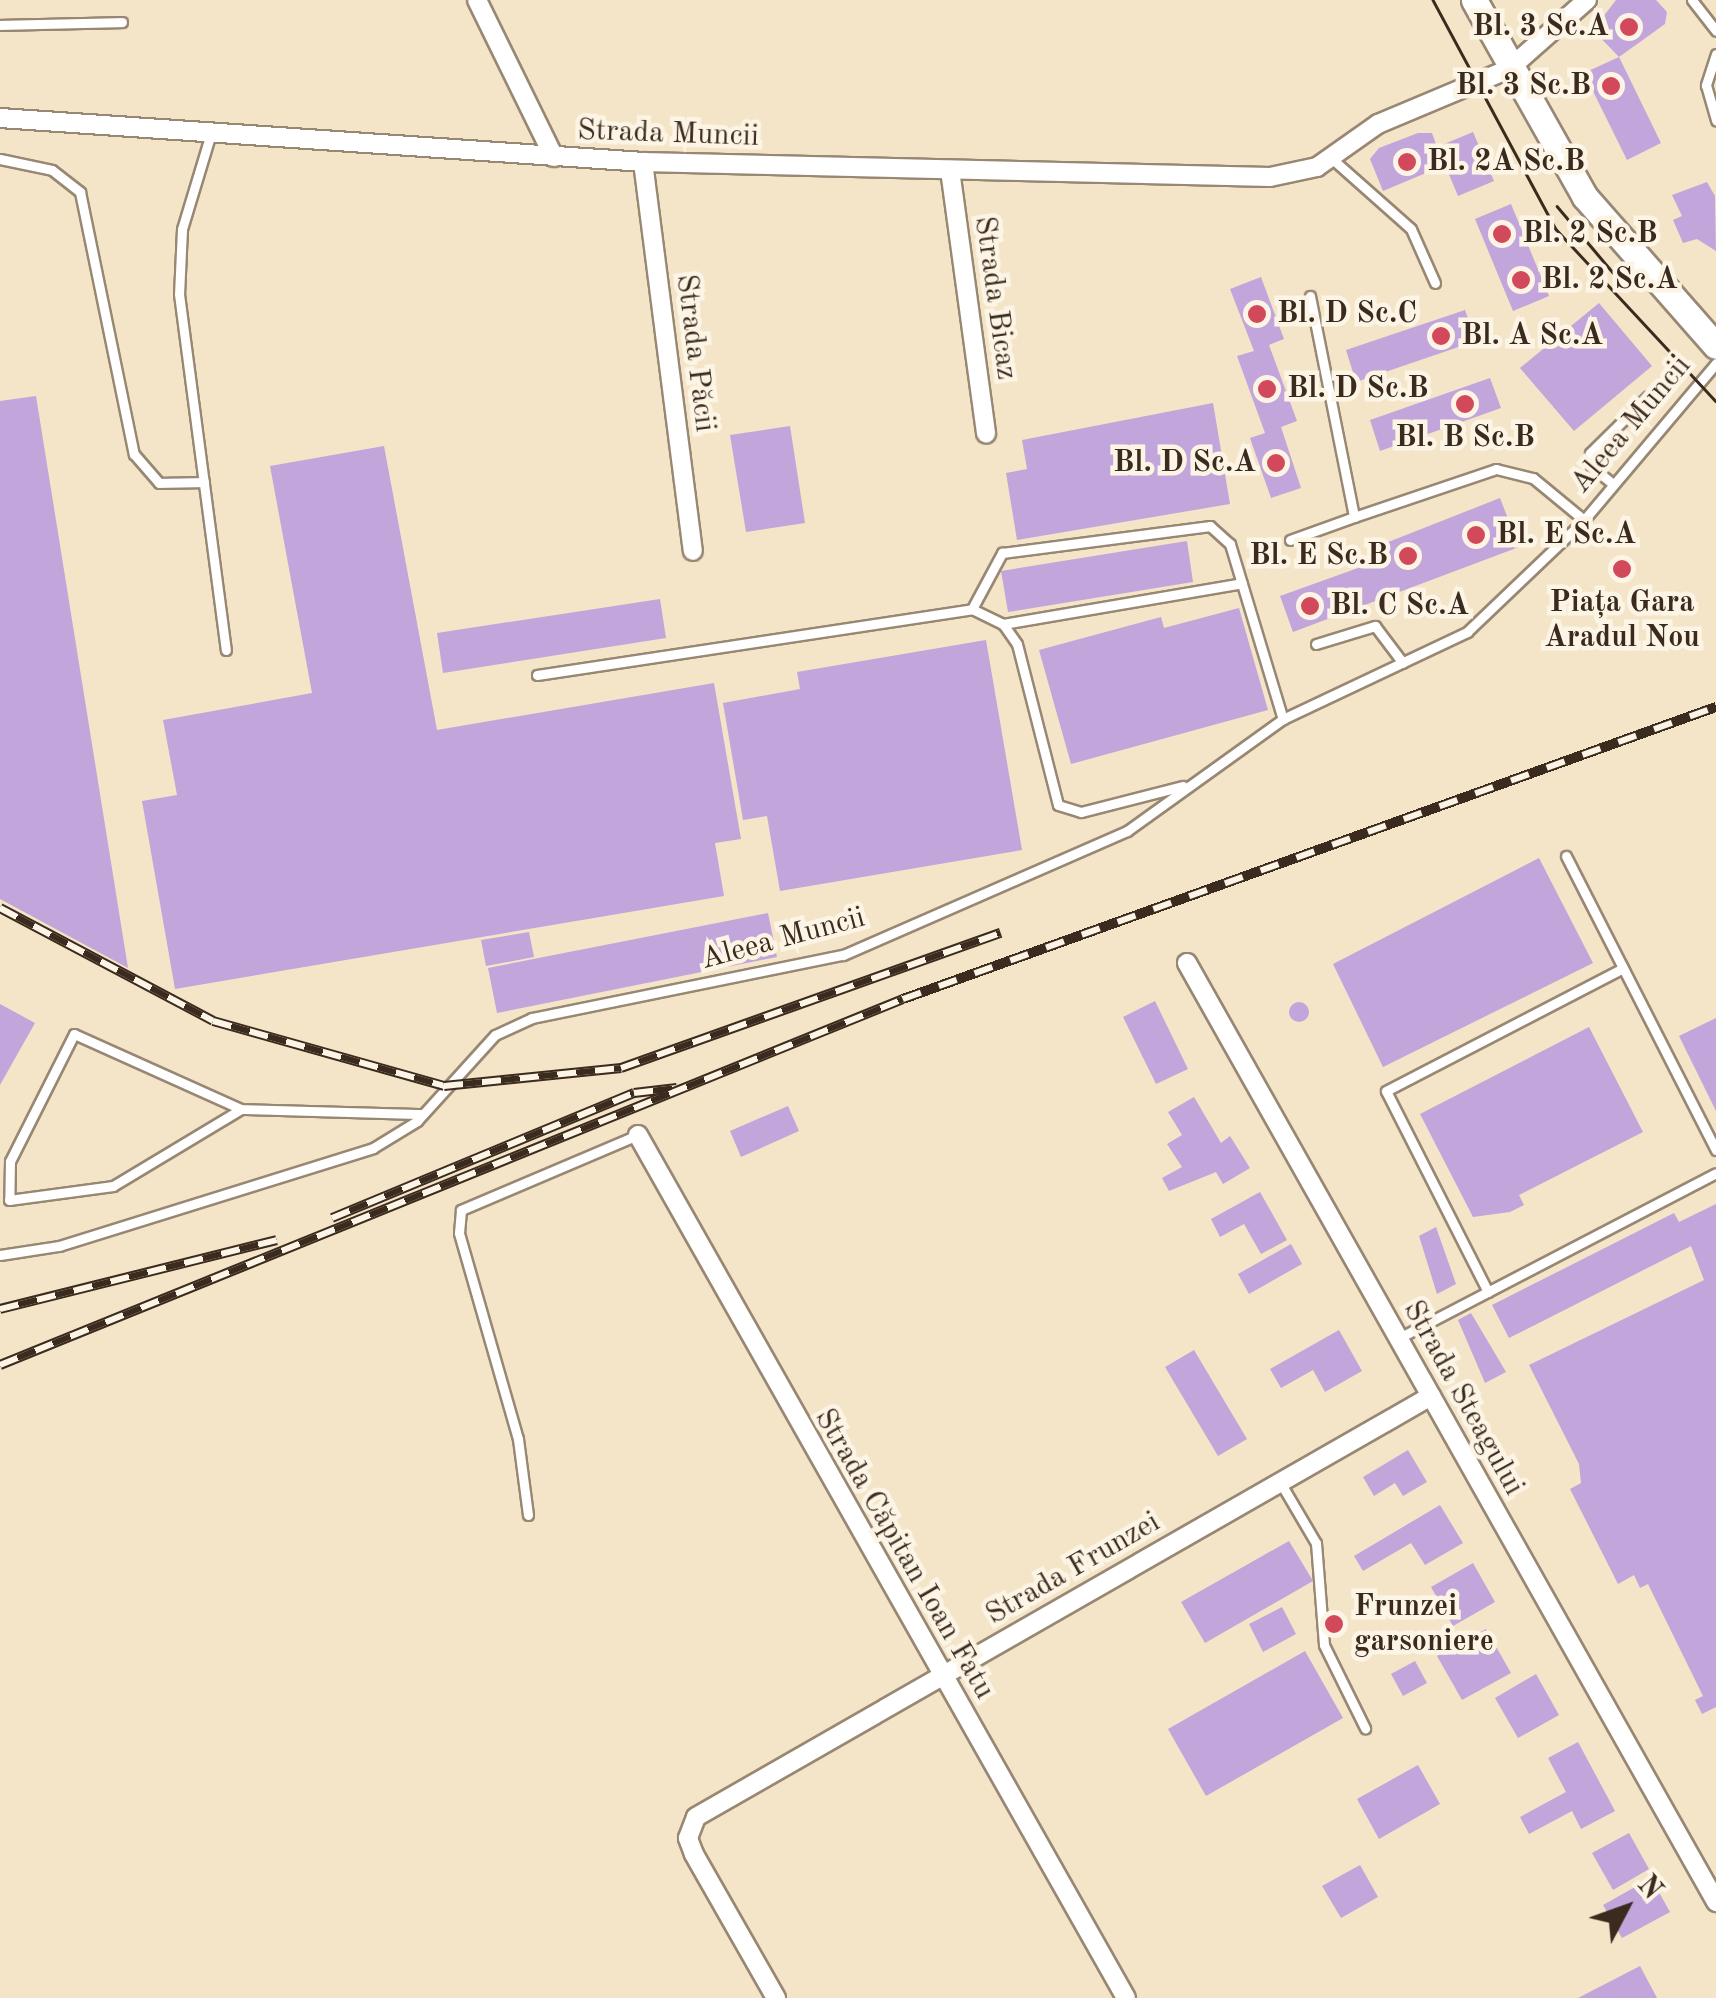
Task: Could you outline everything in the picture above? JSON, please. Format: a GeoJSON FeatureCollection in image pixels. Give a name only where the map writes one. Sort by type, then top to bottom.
{"type":"FeatureCollection","features":[{"type":"Feature","properties":{"kind":"main road"},"geometry":{"type":"LineString","coordinates":[[1474,0],[1509,69],[1585,197],[1716,346]]}},
{"type":"Feature","properties":{"kind":"street"},"geometry":{"type":"LineString","coordinates":[[477,0],[554,157]]}},
{"type":"Feature","properties":{"kind":"street","name":"Strada Muncii"},"geometry":{"type":"LineString","coordinates":[[0,118],[642,162],[1270,177],[1330,158],[1392,117],[1509,69],[1587,0]]}},
{"type":"Feature","properties":{"kind":"street","name":"Strada Păcii"},"geometry":{"type":"LineString","coordinates":[[642,162],[693,551]]}},
{"type":"Feature","properties":{"kind":"street","name":"Strada Bicaz"},"geometry":{"type":"LineString","coordinates":[[950,170],[986,434]]}},
{"type":"Feature","properties":{"kind":"street","name":"Strada Steagului"},"geometry":{"type":"LineString","coordinates":[[1187,963],[1716,1902]]}},
{"type":"Feature","properties":{"kind":"street","name":"Strada Căpitan Ioan Fatu"},"geometry":{"type":"LineString","coordinates":[[638,1136],[1126,1998]]}},
{"type":"Feature","properties":{"kind":"street","name":"Strada Frunzei"},"geometry":{"type":"LineString","coordinates":[[776,1998],[694,1854],[688,1826],[1431,1396]]}},
{"type":"Feature","properties":{"kind":"street","name":"Strada Steagului"},"geometry":{"type":"LineString","coordinates":[[1690,1859],[1716,1878]]}},
{"type":"Feature","properties":{"kind":"lane"},"geometry":{"type":"LineString","coordinates":[[1692,0],[1716,31]]}},
{"type":"Feature","properties":{"kind":"lane"},"geometry":{"type":"LineString","coordinates":[[0,25],[122,22]]}},
{"type":"Feature","properties":{"kind":"lane"},"geometry":{"type":"LineString","coordinates":[[1716,54],[1716,122]]}},
{"type":"Feature","properties":{"kind":"lane"},"geometry":{"type":"LineString","coordinates":[[212,131],[182,229],[179,294],[226,650]]}},
{"type":"Feature","properties":{"kind":"lane"},"geometry":{"type":"LineString","coordinates":[[1330,158],[1411,228],[1435,284]]}},
{"type":"Feature","properties":{"kind":"lane"},"geometry":{"type":"LineString","coordinates":[[0,160],[52,170],[80,192],[134,454],[159,482],[204,482]]}},
{"type":"Feature","properties":{"kind":"lane"},"geometry":{"type":"LineString","coordinates":[[1310,296],[1354,517]]}},
{"type":"Feature","properties":{"kind":"lane","name":"Aleea Muncii"},"geometry":{"type":"LineString","coordinates":[[0,1255],[58,1246],[373,1148],[422,1114],[467,1060],[532,1018],[843,955],[1024,883],[1127,831],[1283,719],[1467,632],[1584,520],[1716,363]]}},
{"type":"Feature","properties":{"kind":"lane"},"geometry":{"type":"LineString","coordinates":[[1613,484],[1591,466],[1590,453],[1648,396]]}},
{"type":"Feature","properties":{"kind":"lane","name":"Aleea Muncii"},"geometry":{"type":"LineString","coordinates":[[1290,540],[1496,469],[1533,478],[1584,520]]}},
{"type":"Feature","properties":{"kind":"lane"},"geometry":{"type":"LineString","coordinates":[[972,608],[1002,553],[1194,523],[1222,533],[1242,583],[1283,719]]}},
{"type":"Feature","properties":{"kind":"lane"},"geometry":{"type":"LineString","coordinates":[[1003,624],[1242,583]]}},
{"type":"Feature","properties":{"kind":"lane"},"geometry":{"type":"LineString","coordinates":[[537,674],[972,608],[1003,624],[1017,644],[1058,806],[1081,812],[1186,786]]}},
{"type":"Feature","properties":{"kind":"lane"},"geometry":{"type":"LineString","coordinates":[[1316,644],[1364,624],[1386,635],[1403,664]]}},
{"type":"Feature","properties":{"kind":"lane"},"geometry":{"type":"LineString","coordinates":[[1566,856],[1716,1150]]}},
{"type":"Feature","properties":{"kind":"lane"},"geometry":{"type":"LineString","coordinates":[[1488,1292],[1386,1090],[1623,968]]}},
{"type":"Feature","properties":{"kind":"lane"},"geometry":{"type":"LineString","coordinates":[[241,1109],[113,1186],[4,1201],[10,1160],[74,1034],[241,1109],[422,1114]]}},
{"type":"Feature","properties":{"kind":"lane"},"geometry":{"type":"LineString","coordinates":[[528,1515],[518,1439],[459,1232],[462,1210],[638,1136]]}},
{"type":"Feature","properties":{"kind":"lane"},"geometry":{"type":"LineString","coordinates":[[1398,1338],[1716,1173]]}},
{"type":"Feature","properties":{"kind":"lane"},"geometry":{"type":"LineString","coordinates":[[1280,1482],[1316,1543],[1324,1645],[1365,1728]]}},
{"type":"Feature","properties":{"kind":"building","name":"Bl. 3 Sc.A"},"geometry":{"type":"Polygon","coordinates":[[[1616,0],[1656,0],[1667,12],[1665,24],[1619,57],[1593,30],[1616,0]]]}},
{"type":"Feature","properties":{"kind":"building"},"geometry":{"type":"Polygon","coordinates":[[[1619,57],[1661,143],[1627,160],[1584,73],[1619,57]]]}},
{"type":"Feature","properties":{"kind":"building"},"geometry":{"type":"Polygon","coordinates":[[[1473,132],[1494,181],[1458,196],[1445,165],[1383,191],[1370,159],[1379,148],[1418,133],[1432,133],[1437,147],[1473,132]]]}},
{"type":"Feature","properties":{"kind":"building"},"geometry":{"type":"Polygon","coordinates":[[[1707,182],[1715,196],[1716,251],[1697,239],[1683,243],[1673,220],[1682,216],[1672,195],[1707,182]]]}},
{"type":"Feature","properties":{"kind":"building"},"geometry":{"type":"Polygon","coordinates":[[[1511,204],[1549,296],[1513,311],[1475,219],[1511,204]]]}},
{"type":"Feature","properties":{"kind":"building"},"geometry":{"type":"Polygon","coordinates":[[[1261,277],[1284,339],[1269,345],[1297,421],[1281,427],[1301,488],[1271,498],[1250,438],[1265,433],[1237,356],[1254,351],[1230,289],[1261,277]]]}},
{"type":"Feature","properties":{"kind":"building"},"geometry":{"type":"Polygon","coordinates":[[[1599,303],[1652,366],[1574,431],[1520,368],[1599,303]]]}},
{"type":"Feature","properties":{"kind":"building"},"geometry":{"type":"Polygon","coordinates":[[[1465,310],[1476,341],[1356,382],[1346,350],[1465,310]]]}},
{"type":"Feature","properties":{"kind":"building"},"geometry":{"type":"Polygon","coordinates":[[[1490,378],[1501,408],[1380,451],[1370,420],[1490,378]]]}},
{"type":"Feature","properties":{"kind":"building"},"geometry":{"type":"Polygon","coordinates":[[[36,396],[128,968],[0,899],[0,401],[36,396]]]}},
{"type":"Feature","properties":{"kind":"building"},"geometry":{"type":"Polygon","coordinates":[[[1213,403],[1230,504],[1017,540],[1006,473],[1027,469],[1022,440],[1213,403]]]}},
{"type":"Feature","properties":{"kind":"building"},"geometry":{"type":"Polygon","coordinates":[[[790,426],[805,523],[746,532],[730,435],[790,426]]]}},
{"type":"Feature","properties":{"kind":"building"},"geometry":{"type":"Polygon","coordinates":[[[384,446],[437,730],[714,683],[741,839],[715,843],[724,896],[175,989],[142,801],[177,795],[163,720],[312,693],[270,466],[384,446]]]}},
{"type":"Feature","properties":{"kind":"building"},"geometry":{"type":"Polygon","coordinates":[[[1500,498],[1519,547],[1293,632],[1280,596],[1372,563],[1368,550],[1500,498]]]}},
{"type":"Feature","properties":{"kind":"building"},"geometry":{"type":"Polygon","coordinates":[[[1187,541],[1193,582],[1008,612],[1001,571],[1187,541]]]}},
{"type":"Feature","properties":{"kind":"building"},"geometry":{"type":"Polygon","coordinates":[[[660,599],[666,638],[443,673],[437,633],[660,599]]]}},
{"type":"Feature","properties":{"kind":"building"},"geometry":{"type":"Polygon","coordinates":[[[1239,608],[1268,710],[1071,764],[1039,650],[1161,617],[1164,628],[1239,608]]]}},
{"type":"Feature","properties":{"kind":"building"},"geometry":{"type":"Polygon","coordinates":[[[986,640],[1022,850],[780,891],[767,816],[743,820],[723,703],[800,689],[797,672],[986,640]]]}},
{"type":"Feature","properties":{"kind":"building"},"geometry":{"type":"Polygon","coordinates":[[[1539,858],[1593,963],[1383,1067],[1333,964],[1539,858]]]}},
{"type":"Feature","properties":{"kind":"building"},"geometry":{"type":"Polygon","coordinates":[[[768,913],[777,957],[497,1013],[488,968],[768,913]]]}},
{"type":"Feature","properties":{"kind":"building"},"geometry":{"type":"Polygon","coordinates":[[[529,932],[534,957],[486,966],[481,940],[529,932]]]}},
{"type":"Feature","properties":{"kind":"building"},"geometry":{"type":"Polygon","coordinates":[[[1155,1001],[1188,1069],[1156,1084],[1123,1017],[1155,1001]]]}},
{"type":"Feature","properties":{"kind":"building"},"geometry":{"type":"Polygon","coordinates":[[[1299,1002],[1309,1012],[1299,1022],[1289,1012],[1299,1002]]]}},
{"type":"Feature","properties":{"kind":"building"},"geometry":{"type":"Polygon","coordinates":[[[0,1004],[35,1023],[0,1085],[0,1004]]]}},
{"type":"Feature","properties":{"kind":"building"},"geometry":{"type":"Polygon","coordinates":[[[1716,1018],[1716,1111],[1679,1036],[1716,1018]]]}},
{"type":"Feature","properties":{"kind":"building"},"geometry":{"type":"Polygon","coordinates":[[[1589,1027],[1643,1132],[1519,1195],[1524,1205],[1510,1212],[1473,1217],[1420,1114],[1589,1027]]]}},
{"type":"Feature","properties":{"kind":"building"},"geometry":{"type":"Polygon","coordinates":[[[1194,1097],[1221,1143],[1230,1136],[1250,1168],[1223,1184],[1216,1172],[1169,1191],[1162,1178],[1182,1167],[1167,1144],[1182,1135],[1168,1112],[1194,1097]]]}},
{"type":"Feature","properties":{"kind":"building"},"geometry":{"type":"Polygon","coordinates":[[[788,1106],[799,1131],[741,1157],[730,1131],[788,1106]]]}},
{"type":"Feature","properties":{"kind":"building"},"geometry":{"type":"Polygon","coordinates":[[[1260,1192],[1287,1240],[1261,1254],[1244,1224],[1220,1237],[1211,1219],[1260,1192]]]}},
{"type":"Feature","properties":{"kind":"building"},"geometry":{"type":"Polygon","coordinates":[[[1716,1204],[1716,1707],[1702,1714],[1695,1700],[1703,1696],[1648,1584],[1640,1588],[1634,1575],[1618,1584],[1570,1489],[1581,1483],[1579,1464],[1529,1365],[1704,1280],[1691,1246],[1509,1338],[1492,1305],[1674,1213],[1679,1222],[1716,1204]]]}},
{"type":"Feature","properties":{"kind":"building"},"geometry":{"type":"Polygon","coordinates":[[[1436,1227],[1456,1284],[1437,1294],[1419,1236],[1436,1227]]]}},
{"type":"Feature","properties":{"kind":"building"},"geometry":{"type":"Polygon","coordinates":[[[1291,1244],[1302,1264],[1249,1294],[1238,1274],[1291,1244]]]}},
{"type":"Feature","properties":{"kind":"building"},"geometry":{"type":"Polygon","coordinates":[[[1471,1313],[1506,1372],[1485,1383],[1458,1320],[1471,1313]]]}},
{"type":"Feature","properties":{"kind":"building"},"geometry":{"type":"Polygon","coordinates":[[[1339,1330],[1362,1371],[1325,1392],[1313,1370],[1281,1388],[1270,1369],[1339,1330]]]}},
{"type":"Feature","properties":{"kind":"building"},"geometry":{"type":"Polygon","coordinates":[[[1194,1350],[1247,1439],[1218,1456],[1165,1367],[1194,1350]]]}},
{"type":"Feature","properties":{"kind":"building"},"geometry":{"type":"Polygon","coordinates":[[[1408,1450],[1427,1482],[1403,1496],[1395,1483],[1374,1496],[1363,1477],[1408,1450]]]}},
{"type":"Feature","properties":{"kind":"building"},"geometry":{"type":"Polygon","coordinates":[[[1440,1505],[1463,1543],[1425,1565],[1411,1543],[1363,1571],[1354,1556],[1440,1505]]]}},
{"type":"Feature","properties":{"kind":"building"},"geometry":{"type":"Polygon","coordinates":[[[1289,1541],[1313,1581],[1205,1643],[1181,1602],[1289,1541]]]}},
{"type":"Feature","properties":{"kind":"building"},"geometry":{"type":"Polygon","coordinates":[[[1473,1563],[1495,1602],[1453,1626],[1431,1587],[1473,1563]]]}},
{"type":"Feature","properties":{"kind":"building"},"geometry":{"type":"Polygon","coordinates":[[[1282,1607],[1296,1634],[1263,1652],[1249,1624],[1282,1607]]]}},
{"type":"Feature","properties":{"kind":"building"},"geometry":{"type":"Polygon","coordinates":[[[1486,1629],[1511,1673],[1462,1700],[1437,1656],[1486,1629]]]}},
{"type":"Feature","properties":{"kind":"building"},"geometry":{"type":"Polygon","coordinates":[[[1305,1651],[1343,1718],[1206,1796],[1168,1729],[1305,1651]]]}},
{"type":"Feature","properties":{"kind":"building"},"geometry":{"type":"Polygon","coordinates":[[[1415,1661],[1427,1683],[1403,1696],[1391,1674],[1415,1661]]]}},
{"type":"Feature","properties":{"kind":"building"},"geometry":{"type":"Polygon","coordinates":[[[1536,1674],[1559,1715],[1518,1738],[1495,1698],[1536,1674]]]}},
{"type":"Feature","properties":{"kind":"building"},"geometry":{"type":"Polygon","coordinates":[[[1578,1742],[1615,1811],[1581,1829],[1572,1811],[1529,1834],[1520,1817],[1566,1792],[1548,1758],[1578,1742]]]}},
{"type":"Feature","properties":{"kind":"building"},"geometry":{"type":"Polygon","coordinates":[[[1418,1765],[1440,1804],[1379,1839],[1357,1799],[1418,1765]]]}},
{"type":"Feature","properties":{"kind":"building"},"geometry":{"type":"Polygon","coordinates":[[[1629,1833],[1649,1869],[1613,1890],[1592,1853],[1629,1833]]]}},
{"type":"Feature","properties":{"kind":"building"},"geometry":{"type":"Polygon","coordinates":[[[1360,1865],[1378,1897],[1341,1918],[1322,1886],[1360,1865]]]}},
{"type":"Feature","properties":{"kind":"building"},"geometry":{"type":"Polygon","coordinates":[[[1651,1878],[1670,1912],[1622,1938],[1603,1905],[1651,1878]]]}},
{"type":"Feature","properties":{"kind":"building"},"geometry":{"type":"Polygon","coordinates":[[[1640,1966],[1657,1998],[1578,1998],[1640,1966]]]}},
{"type":"Feature","properties":{"kind":"tram line"},"geometry":{"type":"LineString","coordinates":[[1433,0],[1555,228],[1716,401]]}},
{"type":"Feature","properties":{"kind":"tram line"},"geometry":{"type":"LineString","coordinates":[[1557,206],[1621,282]]}},
{"type":"Feature","properties":{"kind":"railway"},"geometry":{"type":"LineString","coordinates":[[0,1365],[903,999],[1716,707]]}},
{"type":"Feature","properties":{"kind":"railway"},"geometry":{"type":"LineString","coordinates":[[0,908],[213,1021],[444,1086],[621,1068],[1001,933]]}},
{"type":"Feature","properties":{"kind":"railway"},"geometry":{"type":"LineString","coordinates":[[332,1218],[634,1093],[677,1088]]}},
{"type":"Feature","properties":{"kind":"railway"},"geometry":{"type":"LineString","coordinates":[[0,1309],[277,1240]]}},
{"type":"Feature","properties":{"kind":"place","name":"Bl. 3 Sc.A"},"geometry":{"type":"Point","coordinates":[1629,27]}},
{"type":"Feature","properties":{"kind":"place","name":"Bl. 3 Sc.B"},"geometry":{"type":"Point","coordinates":[1611,86]}},
{"type":"Feature","properties":{"kind":"place","name":"Bl. 2A Sc.B"},"geometry":{"type":"Point","coordinates":[1407,162]}},
{"type":"Feature","properties":{"kind":"place","name":"Bl. 2 Sc.B"},"geometry":{"type":"Point","coordinates":[1502,234]}},
{"type":"Feature","properties":{"kind":"place","name":"Bl. 2 Sc.A"},"geometry":{"type":"Point","coordinates":[1521,280]}},
{"type":"Feature","properties":{"kind":"place","name":"Bl. D Sc.C"},"geometry":{"type":"Point","coordinates":[1257,314]}},
{"type":"Feature","properties":{"kind":"place","name":"Bl. A Sc.A"},"geometry":{"type":"Point","coordinates":[1441,336]}},
{"type":"Feature","properties":{"kind":"place","name":"Bl. D Sc.B"},"geometry":{"type":"Point","coordinates":[1267,389]}},
{"type":"Feature","properties":{"kind":"place","name":"Bl. B Sc.B"},"geometry":{"type":"Point","coordinates":[1465,404]}},
{"type":"Feature","properties":{"kind":"place","name":"Bl. D Sc.A"},"geometry":{"type":"Point","coordinates":[1276,463]}},
{"type":"Feature","properties":{"kind":"place","name":"Bl. E Sc.A"},"geometry":{"type":"Point","coordinates":[1476,535]}},
{"type":"Feature","properties":{"kind":"place","name":"Bl. E Sc.B"},"geometry":{"type":"Point","coordinates":[1408,556]}},
{"type":"Feature","properties":{"kind":"place","name":"Piața Gara Aradul Nou"},"geometry":{"type":"Point","coordinates":[1622,569]}},
{"type":"Feature","properties":{"kind":"place","name":"Bl. C Sc.A"},"geometry":{"type":"Point","coordinates":[1310,606]}},
{"type":"Feature","properties":{"kind":"place","name":"Frunzei garsoniere"},"geometry":{"type":"Point","coordinates":[1334,1624]}}]}
